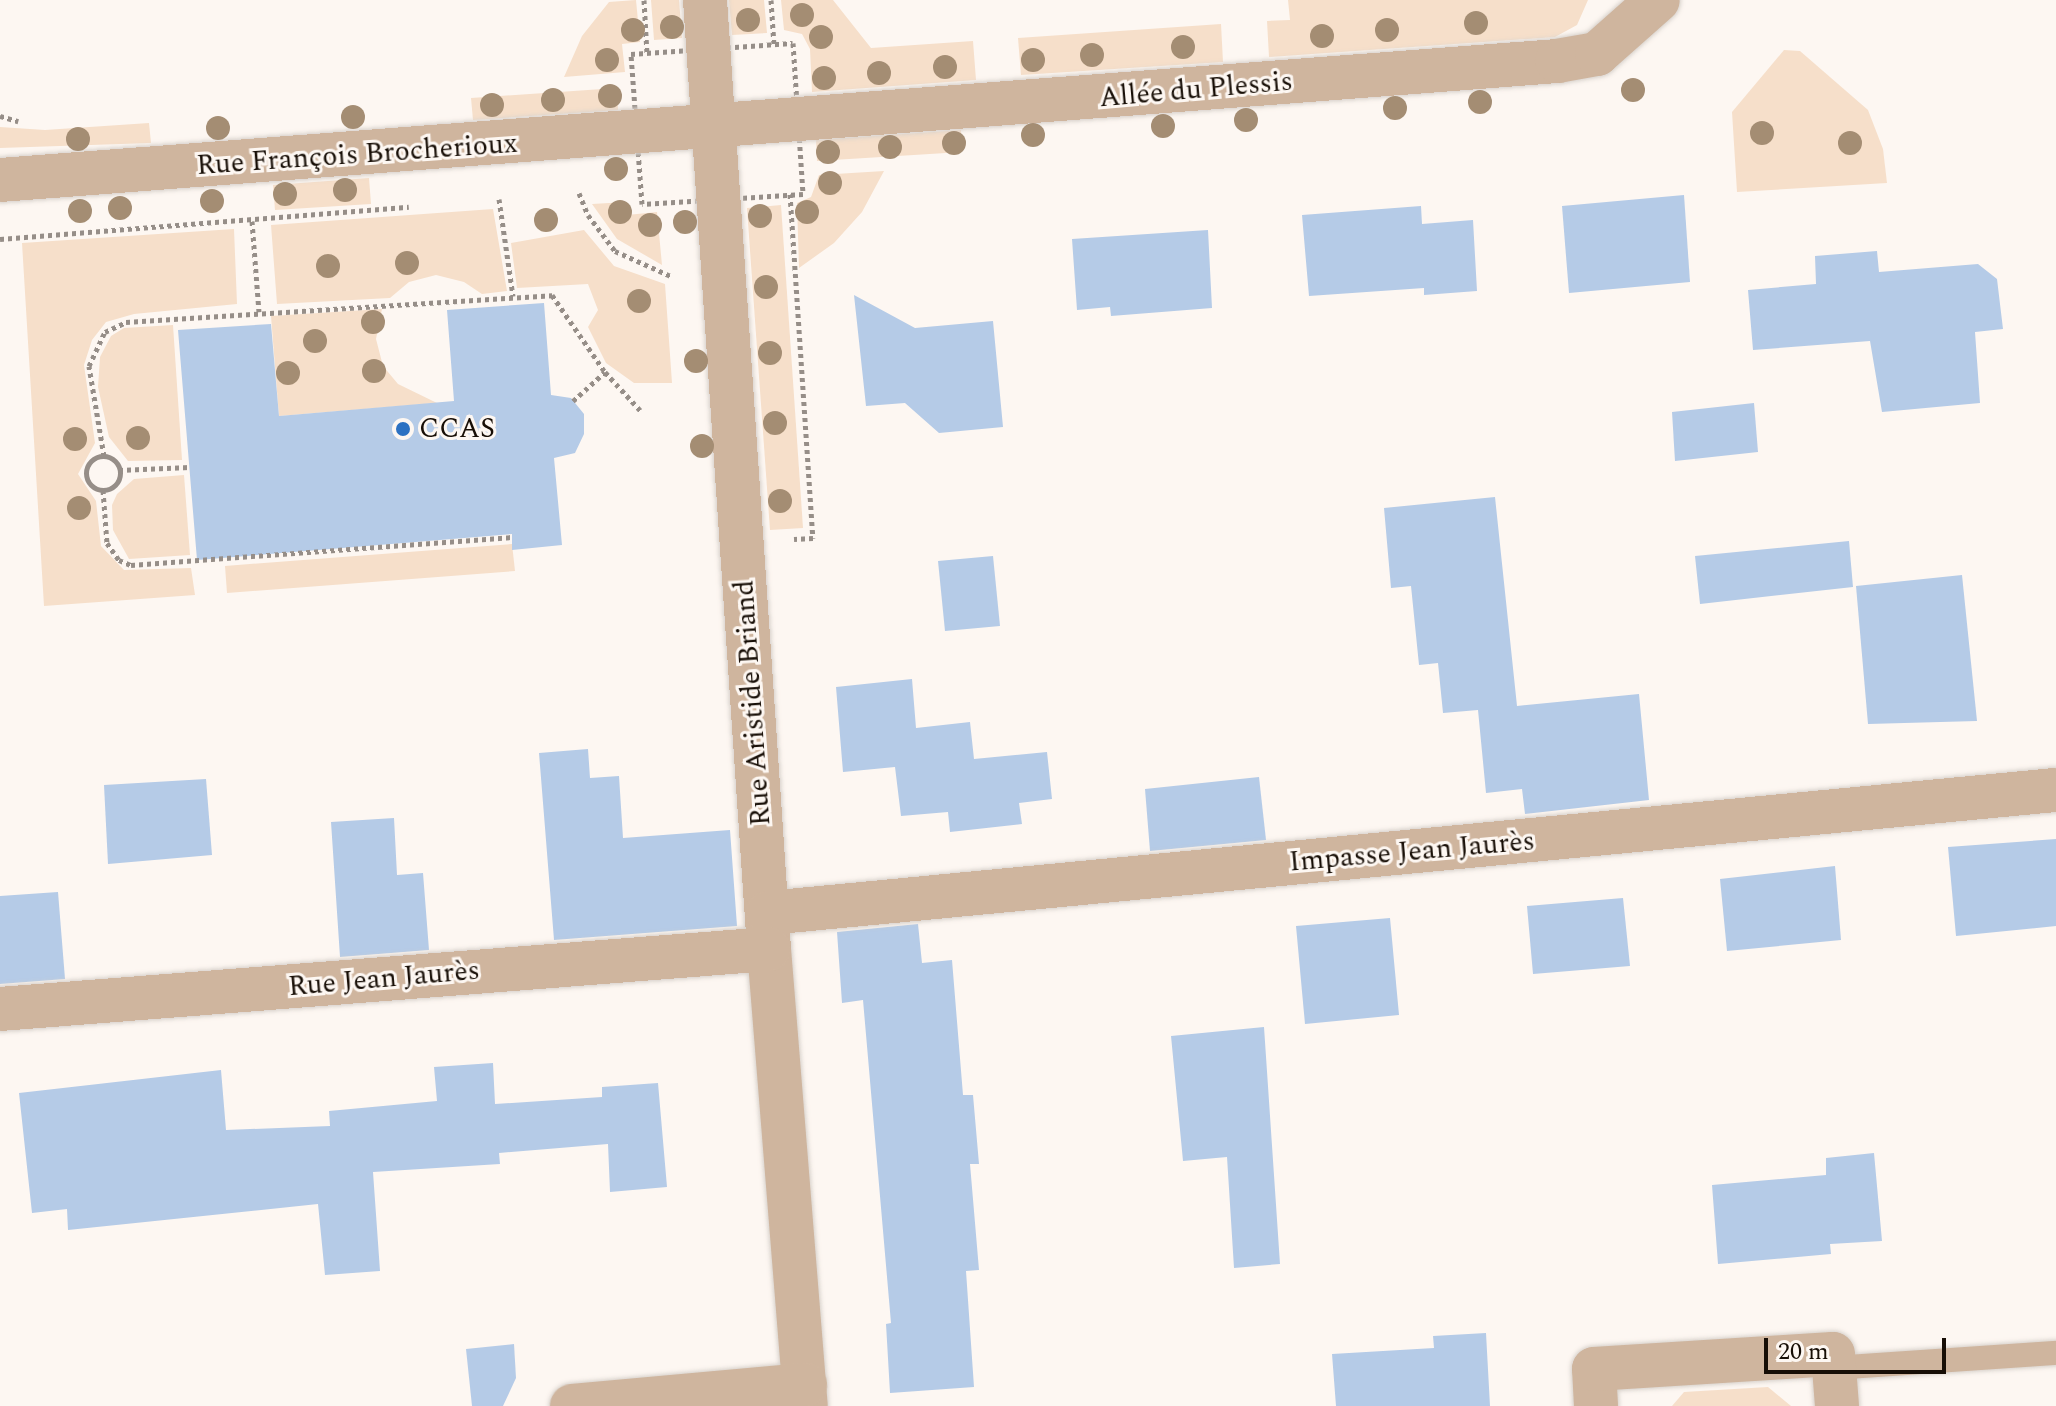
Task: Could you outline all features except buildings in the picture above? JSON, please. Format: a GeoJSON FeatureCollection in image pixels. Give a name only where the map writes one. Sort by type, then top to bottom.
{"type":"FeatureCollection","features":[{"type":"Feature","properties":{"kind":"street","name":"Rue Aristide Briand"},"geometry":{"type":"LineString","coordinates":[[705,0],[768,931],[805,1396]]}},
{"type":"Feature","properties":{"kind":"street","name":"Allée du Plessis"},"geometry":{"type":"LineString","coordinates":[[713,127],[1557,61],[1597,54],[1658,0]]}},
{"type":"Feature","properties":{"kind":"street","name":"Rue François Brocherioux"},"geometry":{"type":"LineString","coordinates":[[0,180],[713,127]]}},
{"type":"Feature","properties":{"kind":"street","name":"Impasse Jean Jaurès"},"geometry":{"type":"LineString","coordinates":[[768,931],[2056,790]]}},
{"type":"Feature","properties":{"kind":"street","name":"Rue Jean Jaurès"},"geometry":{"type":"LineString","coordinates":[[0,1009],[768,931]]}},
{"type":"Feature","properties":{"kind":"street"},"geometry":{"type":"LineString","coordinates":[[1596,1406],[1594,1369],[1833,1354],[1836,1387]]}},
{"type":"Feature","properties":{"kind":"street"},"geometry":{"type":"LineString","coordinates":[[572,1406],[805,1396]]}},
{"type":"Feature","properties":{"kind":"lane"},"geometry":{"type":"LineString","coordinates":[[1836,1387],[2056,1353]]}},
{"type":"Feature","properties":{"kind":"path"},"geometry":{"type":"LineString","coordinates":[[644,0],[647,53]]}},
{"type":"Feature","properties":{"kind":"path"},"geometry":{"type":"LineString","coordinates":[[771,0],[774,45]]}},
{"type":"Feature","properties":{"kind":"path"},"geometry":{"type":"LineString","coordinates":[[626,189],[641,188]]}},
{"type":"Feature","properties":{"kind":"path"},"geometry":{"type":"LineString","coordinates":[[566,194],[595,192]]}},
{"type":"Feature","properties":{"kind":"path"},"geometry":{"type":"LineString","coordinates":[[579,193],[588,215],[615,251],[671,276]]}},
{"type":"Feature","properties":{"kind":"path"},"geometry":{"type":"LineString","coordinates":[[484,201],[513,198]]}},
{"type":"Feature","properties":{"kind":"path"},"geometry":{"type":"LineString","coordinates":[[499,199],[513,296]]}},
{"type":"Feature","properties":{"kind":"path"},"geometry":{"type":"LineString","coordinates":[[0,239],[422,206]]}},
{"type":"Feature","properties":{"kind":"path"},"geometry":{"type":"LineString","coordinates":[[252,221],[259,312]]}},
{"type":"Feature","properties":{"kind":"path"},"geometry":{"type":"LineString","coordinates":[[190,467],[119,470],[104,456],[89,366],[105,332],[126,322],[513,296],[557,297],[605,372],[640,410]]}},
{"type":"Feature","properties":{"kind":"path"},"geometry":{"type":"LineString","coordinates":[[573,401],[605,372]]}},
{"type":"Feature","properties":{"kind":"path"},"geometry":{"type":"LineString","coordinates":[[104,456],[89,462],[85,473],[93,487],[103,490],[118,481],[119,470]]}},
{"type":"Feature","properties":{"kind":"path"},"geometry":{"type":"LineString","coordinates":[[103,490],[107,543],[119,560],[131,565],[512,537]]}},
{"type":"Feature","properties":{"kind":"shaded area"},"geometry":{"type":"Polygon","coordinates":[[[636,0],[640,42],[622,44],[625,72],[564,77],[582,36],[609,2],[636,0]]]}},
{"type":"Feature","properties":{"kind":"shaded area"},"geometry":{"type":"Polygon","coordinates":[[[651,0],[679,0],[682,38],[654,40],[651,0]]]}},
{"type":"Feature","properties":{"kind":"shaded area"},"geometry":{"type":"Polygon","coordinates":[[[729,0],[764,0],[767,33],[732,35],[729,0]]]}},
{"type":"Feature","properties":{"kind":"shaded area"},"geometry":{"type":"Polygon","coordinates":[[[781,0],[833,0],[871,48],[973,41],[976,80],[812,92],[810,49],[802,34],[784,30],[781,0]]]}},
{"type":"Feature","properties":{"kind":"shaded area"},"geometry":{"type":"Polygon","coordinates":[[[1288,0],[1588,0],[1577,25],[1555,37],[1269,57],[1267,21],[1290,20],[1288,0]]]}},
{"type":"Feature","properties":{"kind":"shaded area"},"geometry":{"type":"Polygon","coordinates":[[[1221,24],[1223,62],[1021,75],[1018,38],[1221,24]]]}},
{"type":"Feature","properties":{"kind":"shaded area"},"geometry":{"type":"Polygon","coordinates":[[[1784,50],[1800,51],[1868,110],[1883,149],[1887,183],[1737,192],[1732,112],[1784,50]]]}},
{"type":"Feature","properties":{"kind":"shaded area"},"geometry":{"type":"Polygon","coordinates":[[[617,88],[618,110],[473,120],[471,98],[617,88]]]}},
{"type":"Feature","properties":{"kind":"shaded area"},"geometry":{"type":"Polygon","coordinates":[[[149,123],[151,143],[0,148],[0,127],[45,130],[149,123]]]}},
{"type":"Feature","properties":{"kind":"shaded area"},"geometry":{"type":"Polygon","coordinates":[[[961,130],[962,152],[817,161],[816,140],[961,130]]]}},
{"type":"Feature","properties":{"kind":"shaded area"},"geometry":{"type":"Polygon","coordinates":[[[884,171],[862,212],[834,243],[799,268],[797,203],[811,197],[819,175],[884,171]]]}},
{"type":"Feature","properties":{"kind":"shaded area"},"geometry":{"type":"Polygon","coordinates":[[[369,178],[371,204],[275,210],[273,185],[369,178]]]}},
{"type":"Feature","properties":{"kind":"shaded area"},"geometry":{"type":"Polygon","coordinates":[[[626,202],[627,215],[657,212],[662,265],[617,239],[592,204],[626,202]]]}},
{"type":"Feature","properties":{"kind":"shaded area"},"geometry":{"type":"Polygon","coordinates":[[[781,205],[803,528],[770,530],[747,208],[781,205]]]}},
{"type":"Feature","properties":{"kind":"shaded area"},"geometry":{"type":"Polygon","coordinates":[[[493,209],[507,291],[482,294],[464,282],[436,275],[409,282],[390,298],[277,304],[271,225],[493,209]]]}},
{"type":"Feature","properties":{"kind":"shaded area"},"geometry":{"type":"Polygon","coordinates":[[[234,229],[237,304],[134,314],[106,322],[92,340],[84,365],[95,443],[78,474],[96,501],[101,546],[124,570],[191,568],[195,595],[44,606],[22,243],[234,229]]]}},
{"type":"Feature","properties":{"kind":"shaded area"},"geometry":{"type":"Polygon","coordinates":[[[584,230],[614,266],[665,284],[672,383],[634,383],[606,363],[588,327],[598,310],[588,284],[517,288],[511,243],[584,230]]]}},
{"type":"Feature","properties":{"kind":"shaded area"},"geometry":{"type":"Polygon","coordinates":[[[382,309],[376,339],[383,366],[398,384],[437,403],[279,416],[271,316],[382,309]]]}},
{"type":"Feature","properties":{"kind":"shaded area"},"geometry":{"type":"Polygon","coordinates":[[[173,325],[182,460],[128,461],[109,437],[98,387],[100,357],[111,336],[124,328],[173,325]]]}},
{"type":"Feature","properties":{"kind":"shaded area"},"geometry":{"type":"Polygon","coordinates":[[[184,475],[190,555],[129,559],[113,530],[112,505],[117,494],[134,479],[184,475]]]}},
{"type":"Feature","properties":{"kind":"shaded area"},"geometry":{"type":"Polygon","coordinates":[[[512,544],[515,571],[227,593],[225,566],[512,544]]]}},
{"type":"Feature","properties":{"kind":"shaded area"},"geometry":{"type":"Polygon","coordinates":[[[1768,1387],[1791,1406],[1672,1406],[1684,1392],[1768,1387]]]}},
{"type":"Feature","properties":{"kind":"place","name":"CCAS"},"geometry":{"type":"Point","coordinates":[403,429]}}]}
